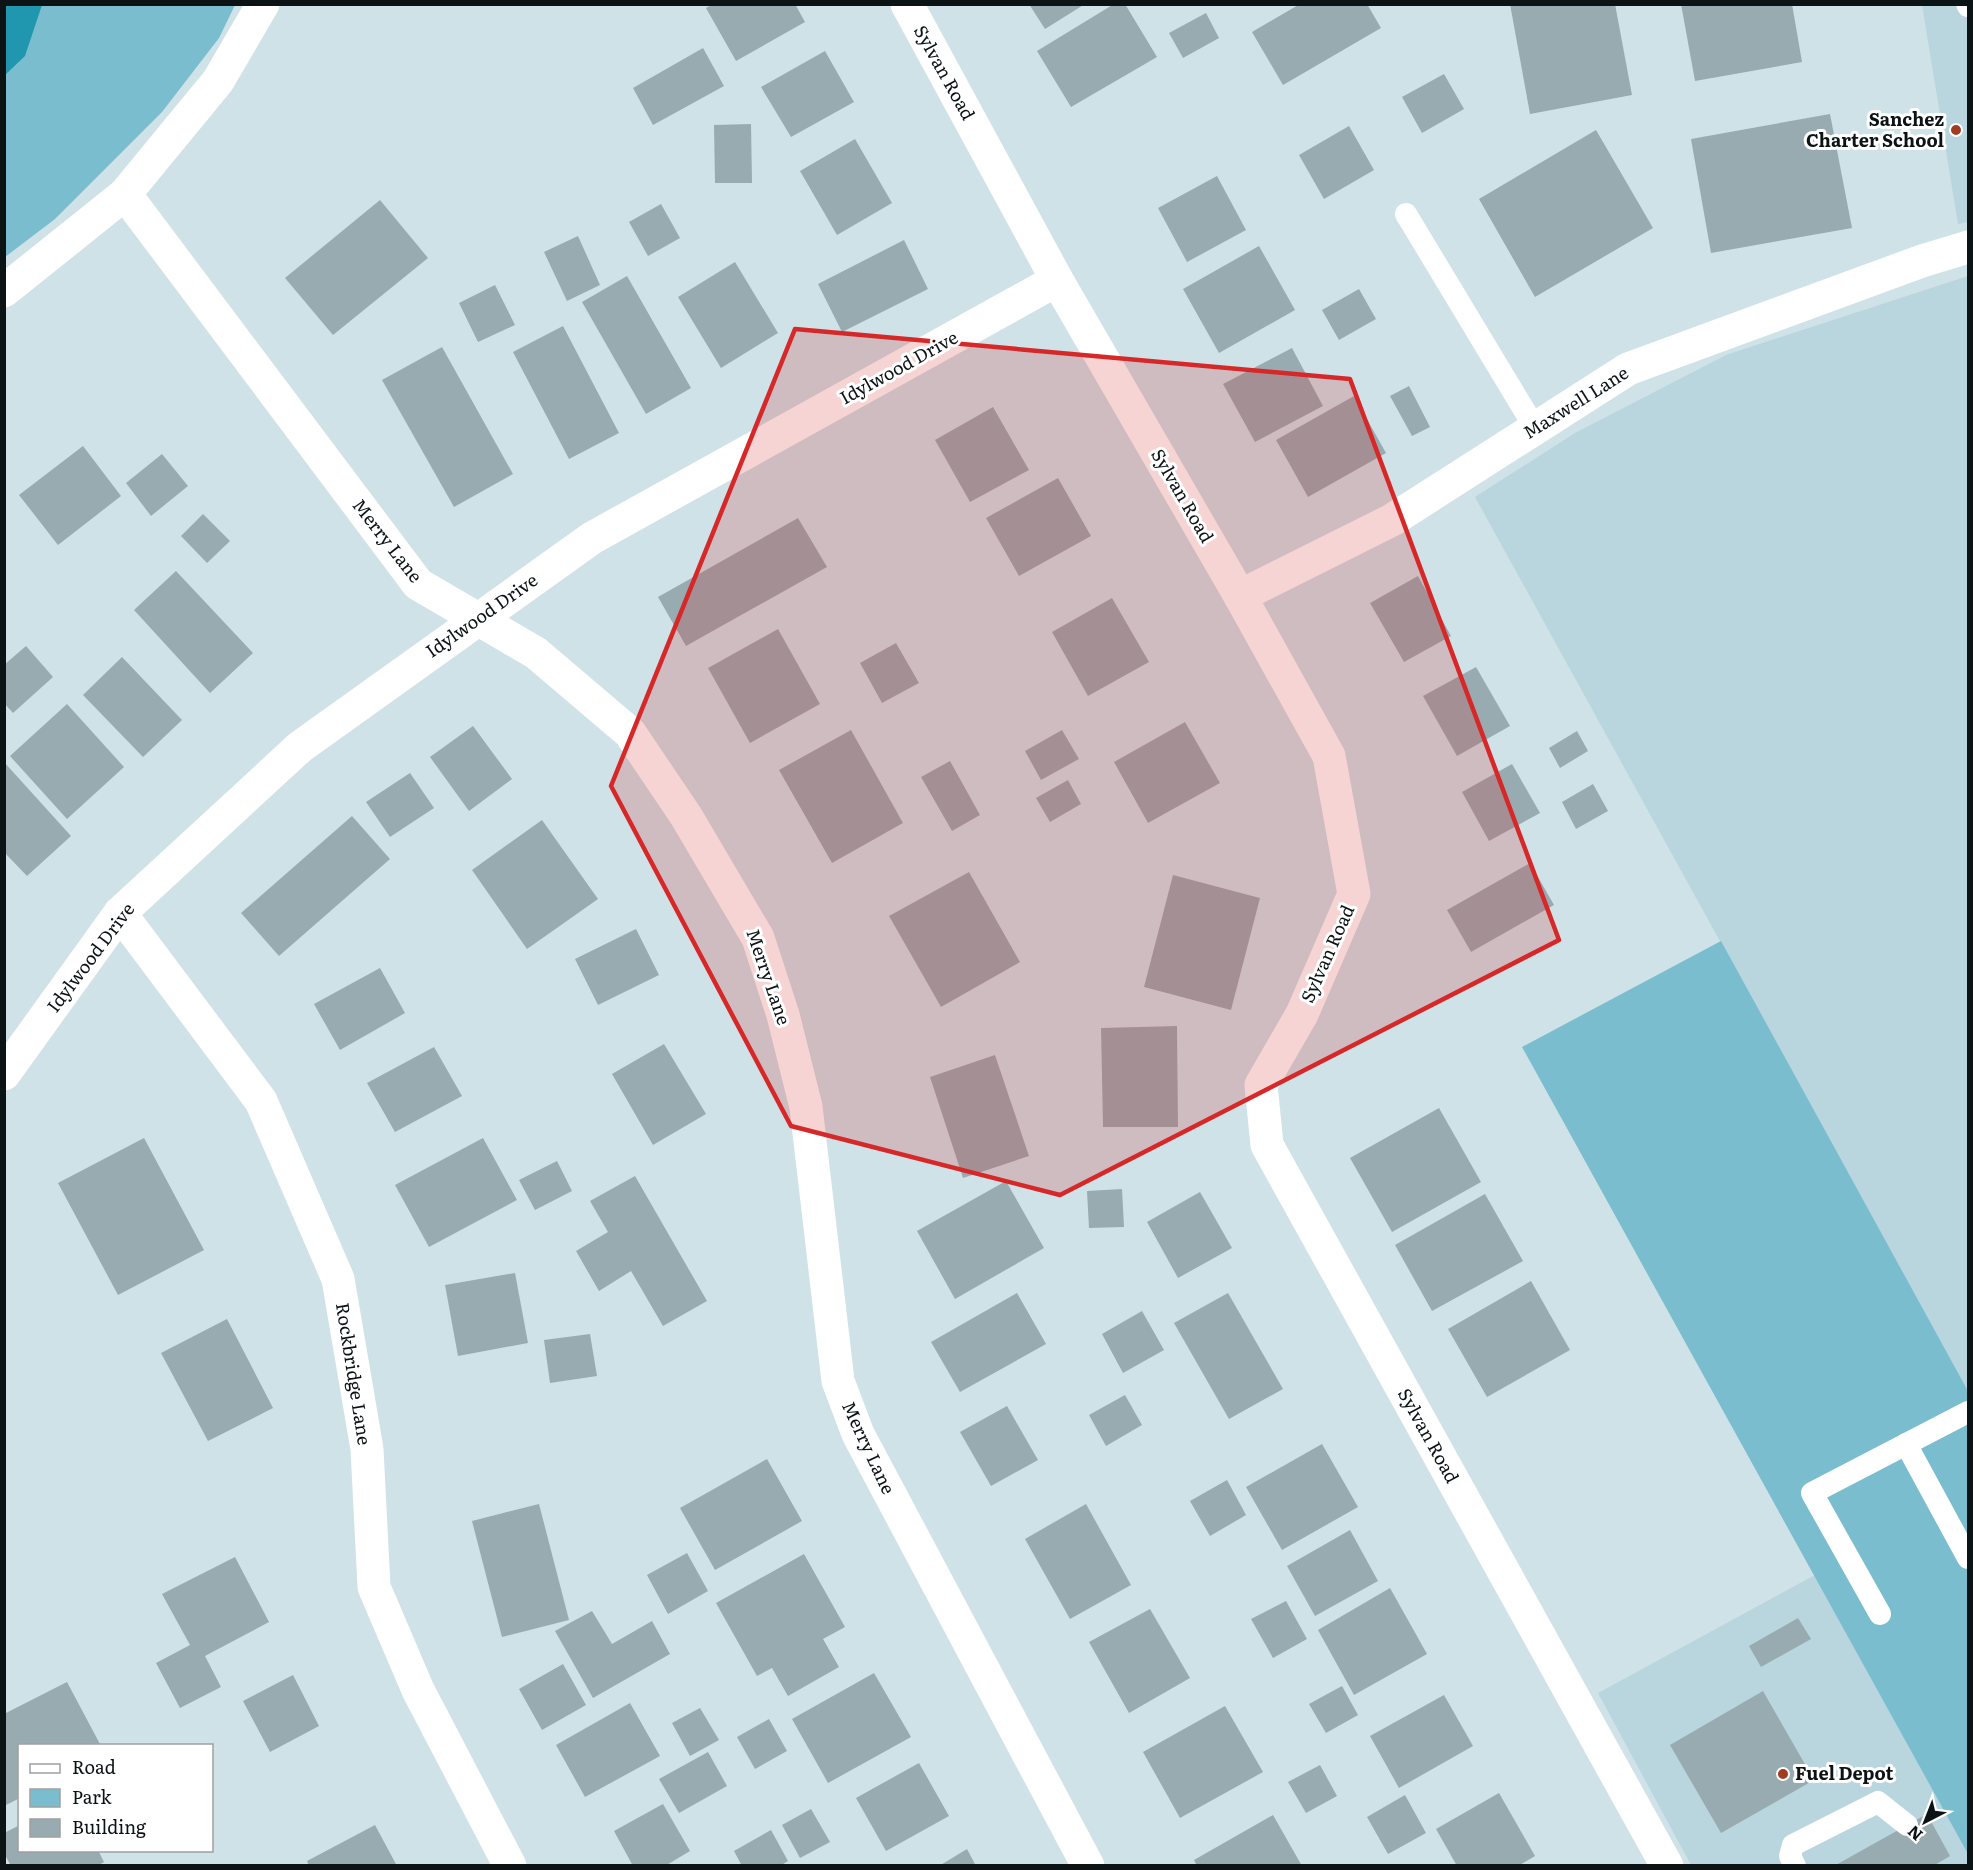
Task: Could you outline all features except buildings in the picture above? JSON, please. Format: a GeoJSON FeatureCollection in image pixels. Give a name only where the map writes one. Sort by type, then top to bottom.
{"type":"FeatureCollection","features":[{"type":"Feature","properties":{"kind":"street"},"geometry":{"type":"LineString","coordinates":[[4,291],[125,194],[218,81],[263,4]]}},
{"type":"Feature","properties":{"kind":"street","name":"Sylvan Road"},"geometry":{"type":"LineString","coordinates":[[907,4],[1057,280],[1240,596],[1329,756],[1354,894],[1302,1014],[1261,1085],[1267,1145],[1667,1866]]}},
{"type":"Feature","properties":{"kind":"street","name":"Merry Lane"},"geometry":{"type":"LineString","coordinates":[[125,194],[418,584],[536,653],[630,733],[686,816],[758,938],[783,1015],[806,1107],[838,1381],[858,1434],[1088,1866]]}},
{"type":"Feature","properties":{"kind":"street","name":"Maxwell Lane"},"geometry":{"type":"LineString","coordinates":[[1240,596],[1392,520],[1628,369],[1922,261],[1968,247]]}},
{"type":"Feature","properties":{"kind":"street","name":"Idylwood Drive"},"geometry":{"type":"LineString","coordinates":[[4,1074],[120,913],[300,747],[477,618],[592,538],[1057,280]]}},
{"type":"Feature","properties":{"kind":"street","name":"Rockbridge Lane"},"geometry":{"type":"LineString","coordinates":[[120,913],[261,1101],[338,1279],[367,1449],[374,1587],[418,1690],[510,1866]]}},
{"type":"Feature","properties":{"kind":"lane"},"geometry":{"type":"LineString","coordinates":[[1406,214],[1535,428]]}},
{"type":"Feature","properties":{"kind":"lane"},"geometry":{"type":"LineString","coordinates":[[1880,1614],[1812,1493],[1968,1412]]}},
{"type":"Feature","properties":{"kind":"lane"},"geometry":{"type":"LineString","coordinates":[[1906,1444],[1968,1558]]}},
{"type":"Feature","properties":{"kind":"lane"},"geometry":{"type":"LineString","coordinates":[[1795,1866],[1790,1856],[1793,1845],[1878,1802],[1907,1826]]}},
{"type":"Feature","properties":{"kind":"highlighted area"},"geometry":{"type":"Polygon","coordinates":[[[795,329],[1350,379],[1559,940],[1060,1195],[791,1126],[611,786],[795,329]]]}},
{"type":"Feature","properties":{"kind":"shaded area"},"geometry":{"type":"Polygon","coordinates":[[[5,4],[42,5],[25,56],[5,75],[5,4]]]}},
{"type":"Feature","properties":{"kind":"shaded area","name":"Sanchez Charter School"},"geometry":{"type":"Polygon","coordinates":[[[1922,5],[1968,5],[1968,222],[1958,224],[1922,5]]]}},
{"type":"Feature","properties":{"kind":"shaded area"},"geometry":{"type":"Polygon","coordinates":[[[1968,276],[1968,1391],[1475,497],[1575,433],[1726,355],[1968,276]]]}},
{"type":"Feature","properties":{"kind":"shaded area","name":"Fuel Depot"},"geometry":{"type":"Polygon","coordinates":[[[1815,1575],[1968,1854],[1968,1865],[1691,1865],[1598,1693],[1815,1575]]]}},
{"type":"Feature","properties":{"kind":"green space"},"geometry":{"type":"Polygon","coordinates":[[[5,5],[235,5],[219,38],[162,112],[55,219],[5,257],[5,5]]]}},
{"type":"Feature","properties":{"kind":"green space"},"geometry":{"type":"Polygon","coordinates":[[[1721,941],[1968,1391],[1968,1854],[1522,1047],[1721,941]]]}},
{"type":"Feature","properties":{"kind":"place","name":"Sanchez Charter School"},"geometry":{"type":"Point","coordinates":[1956,130]}},
{"type":"Feature","properties":{"kind":"place","name":"Fuel Depot"},"geometry":{"type":"Point","coordinates":[1783,1774]}}]}
